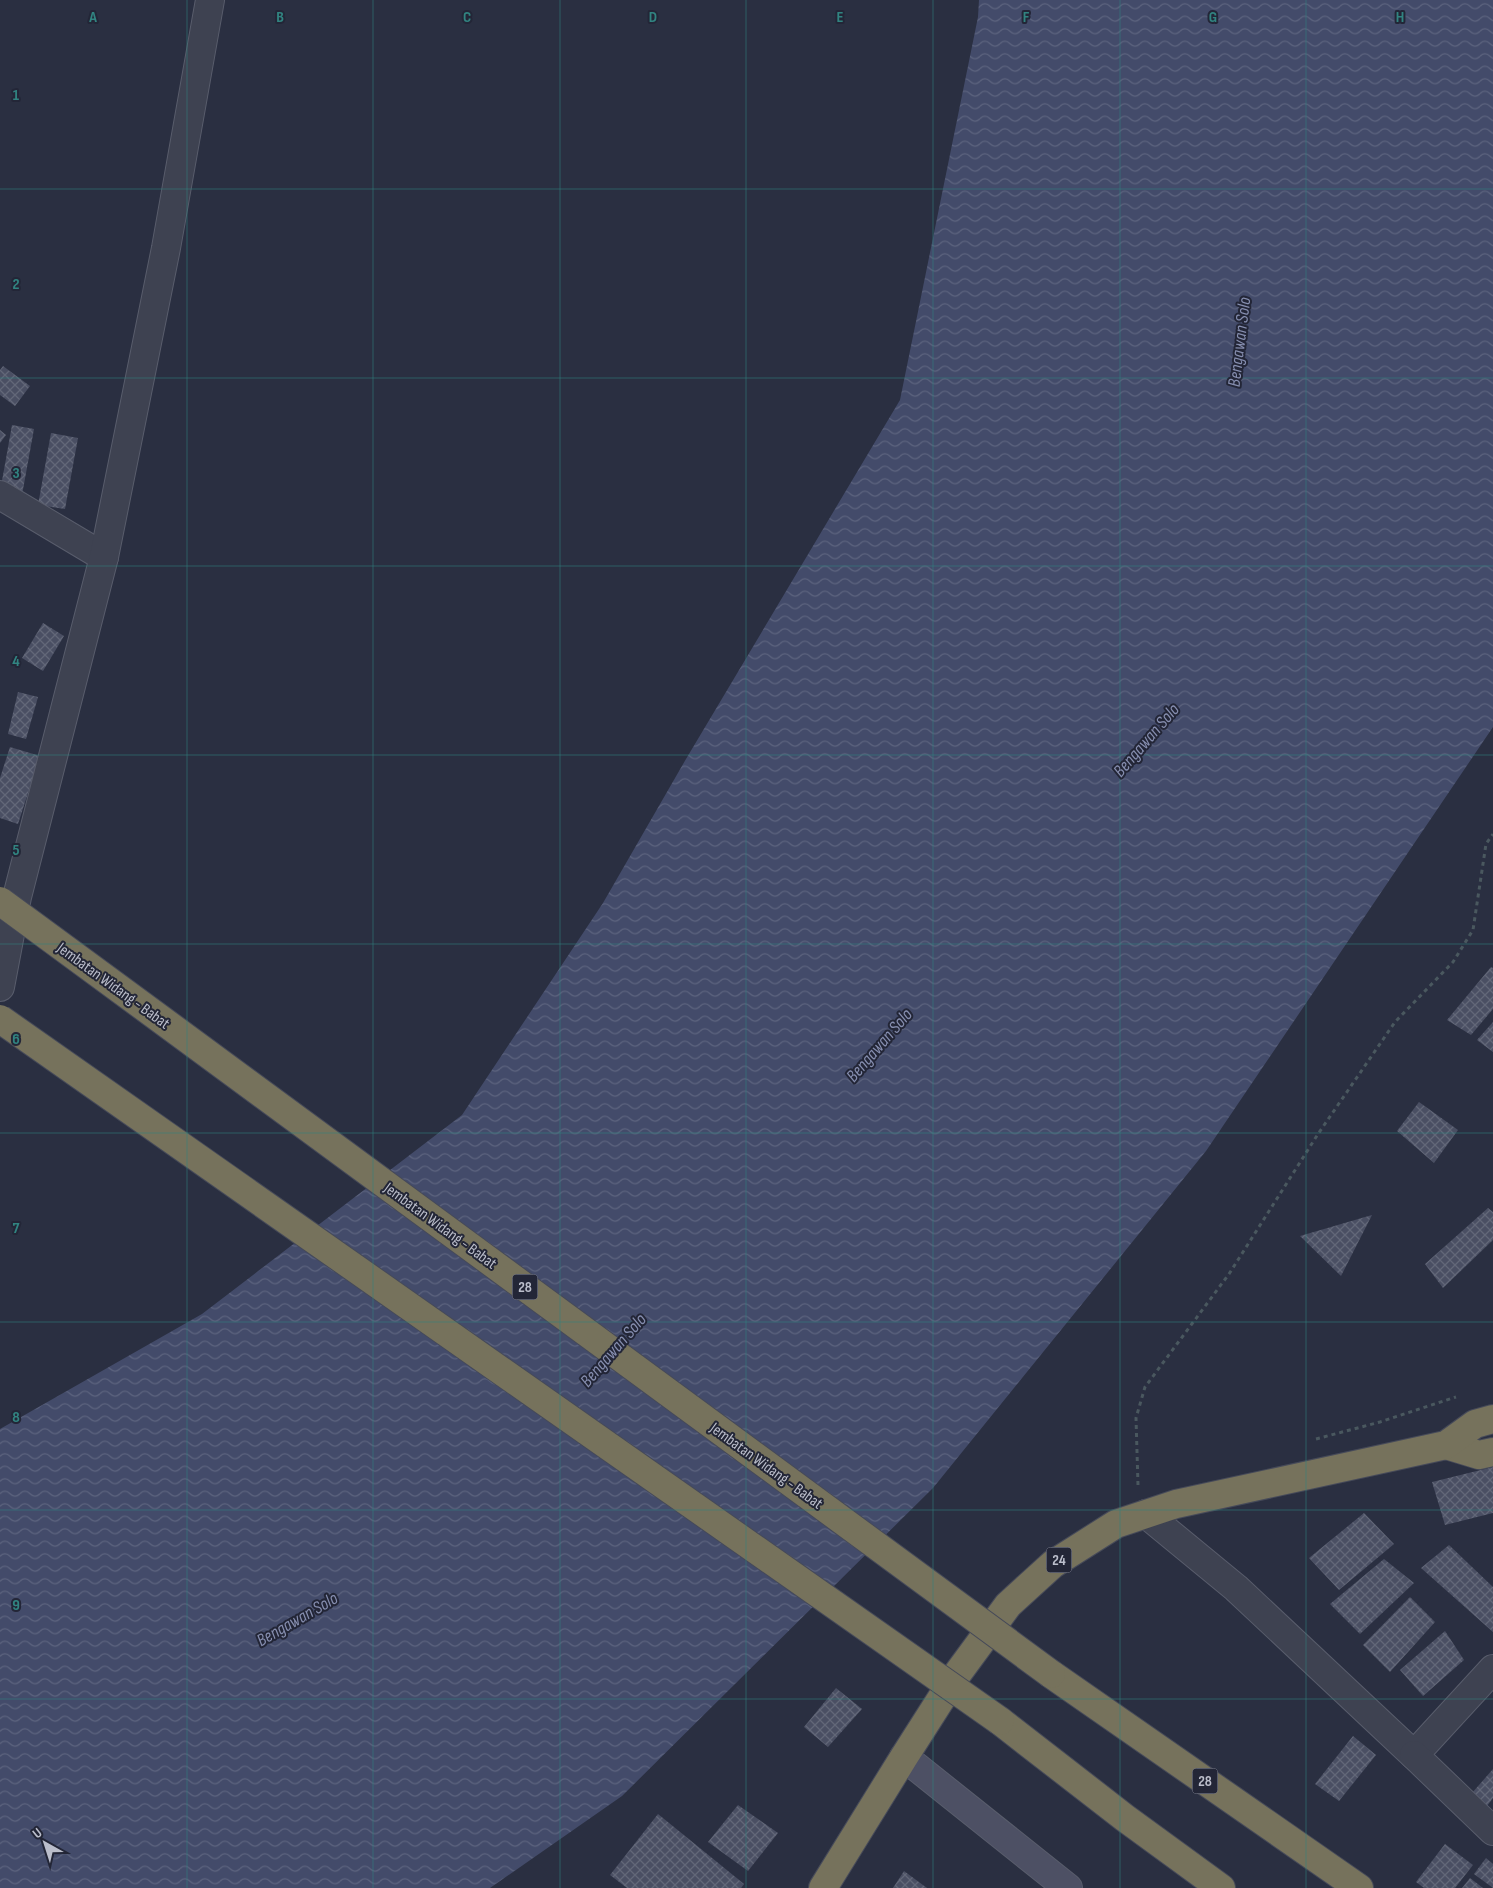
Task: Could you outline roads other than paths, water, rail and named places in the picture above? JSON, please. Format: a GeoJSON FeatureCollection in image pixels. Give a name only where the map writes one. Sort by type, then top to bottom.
{"type":"FeatureCollection","features":[{"type":"Feature","properties":{"kind":"highway","name":"Jembatan Widang - Babat"},"geometry":{"type":"LineString","coordinates":[[0,901],[1051,1674],[1359,1888]]}},
{"type":"Feature","properties":{"kind":"highway"},"geometry":{"type":"LineString","coordinates":[[0,1019],[1000,1721],[1125,1818],[1221,1888]]}},
{"type":"Feature","properties":{"kind":"highway","name":"24"},"geometry":{"type":"LineString","coordinates":[[823,1888],[955,1677],[1008,1605],[1053,1564],[1116,1524],[1176,1504],[1446,1445],[1474,1424],[1493,1419]]}},
{"type":"Feature","properties":{"kind":"highway","name":"24"},"geometry":{"type":"LineString","coordinates":[[1446,1445],[1479,1455],[1493,1452]]}},
{"type":"Feature","properties":{"kind":"street"},"geometry":{"type":"LineString","coordinates":[[0,988],[17,897],[104,557],[166,248],[210,0]]}},
{"type":"Feature","properties":{"kind":"street"},"geometry":{"type":"LineString","coordinates":[[0,495],[104,557]]}},
{"type":"Feature","properties":{"kind":"street"},"geometry":{"type":"LineString","coordinates":[[1146,1514],[1236,1588],[1493,1831]]}},
{"type":"Feature","properties":{"kind":"street"},"geometry":{"type":"LineString","coordinates":[[1414,1756],[1493,1669]]}},
{"type":"Feature","properties":{"kind":"street"},"geometry":{"type":"LineString","coordinates":[[904,1757],[1068,1888]]}},
{"type":"Feature","properties":{"kind":"water","name":"Bengawan Solo"},"geometry":{"type":"Polygon","coordinates":[[[979,0],[1493,0],[1493,727],[1206,1151],[933,1488],[622,1796],[490,1888],[0,1888],[0,1429],[202,1314],[462,1115],[603,903],[686,759],[900,400],[978,17],[979,0]]]}}]}
